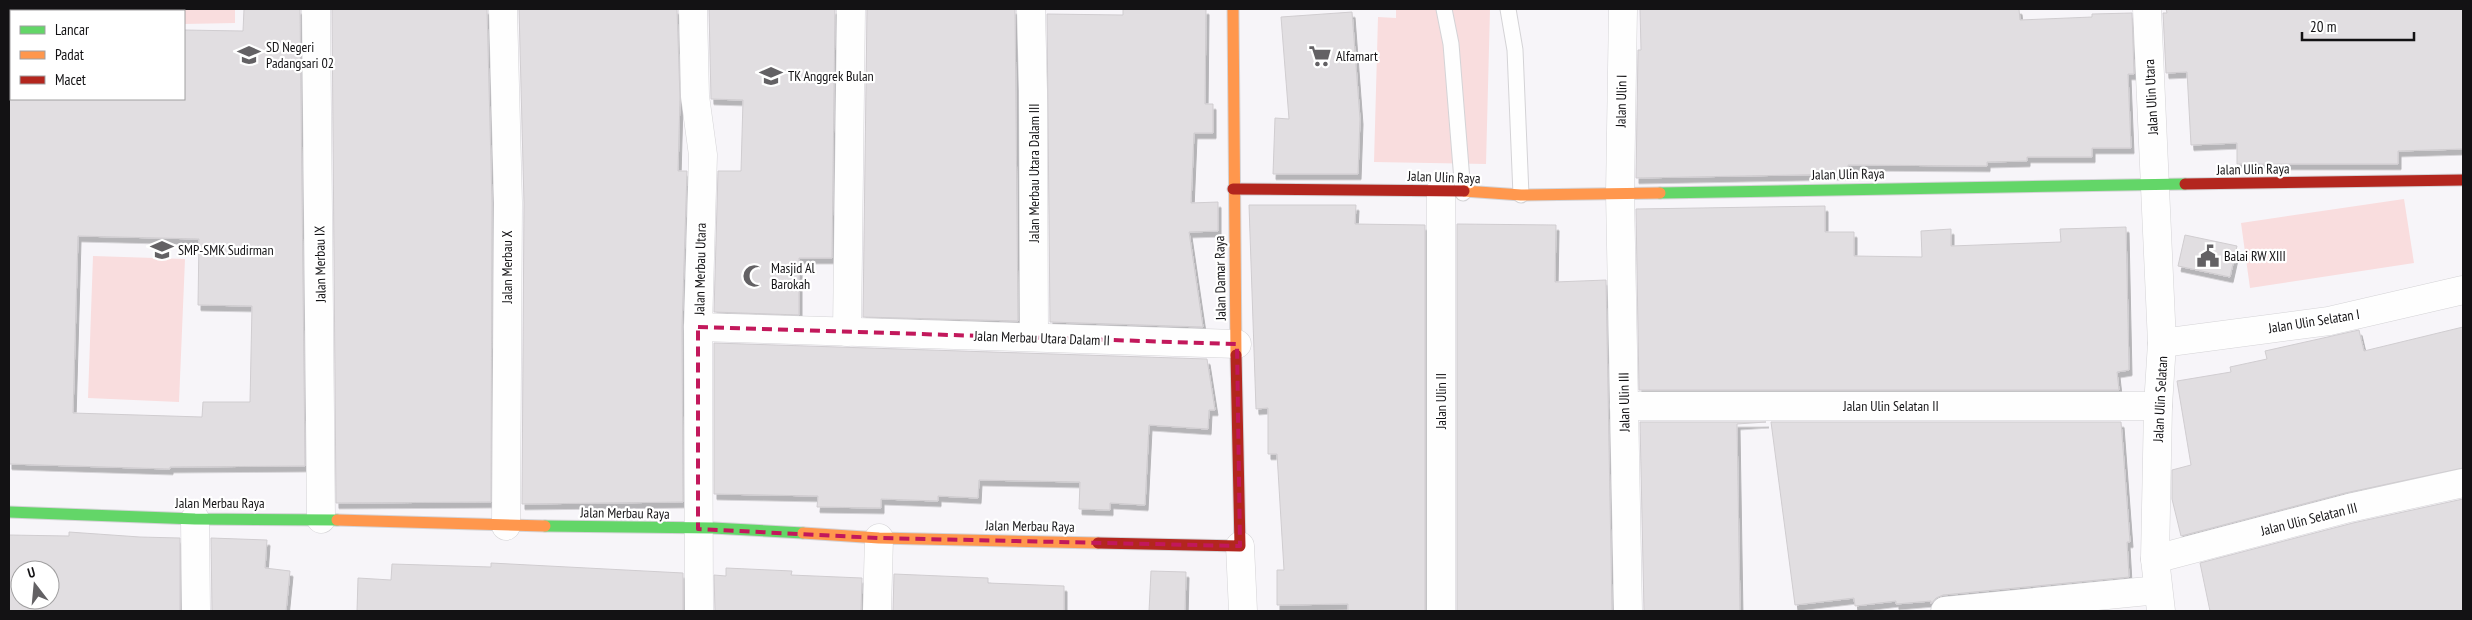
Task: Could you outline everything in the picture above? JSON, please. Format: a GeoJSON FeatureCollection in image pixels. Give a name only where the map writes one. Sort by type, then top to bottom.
{"type":"FeatureCollection","features":[{"type":"Feature","properties":{"kind":"street","name":"Jalan Merbau IX"},"geometry":{"type":"LineString","coordinates":[[316,9],[321,518]]}},
{"type":"Feature","properties":{"kind":"street","name":"Jalan Merbau X"},"geometry":{"type":"LineString","coordinates":[[503,9],[508,203],[506,526]]}},
{"type":"Feature","properties":{"kind":"street","name":"Jalan Merbau Utara"},"geometry":{"type":"LineString","coordinates":[[693,9],[695,96],[703,155],[698,327],[699,611]]}},
{"type":"Feature","properties":{"kind":"street"},"geometry":{"type":"LineString","coordinates":[[847,332],[851,9]]}},
{"type":"Feature","properties":{"kind":"street","name":"Jalan Merbau Utara Dalam III"},"geometry":{"type":"LineString","coordinates":[[1031,9],[1034,91],[1034,338]]}},
{"type":"Feature","properties":{"kind":"street","name":"Jalan Damar Raya"},"geometry":{"type":"LineString","coordinates":[[1233,9],[1233,188],[1240,546]]}},
{"type":"Feature","properties":{"kind":"street","name":"Jalan Ulin I"},"geometry":{"type":"LineString","coordinates":[[1620,194],[1623,9]]}},
{"type":"Feature","properties":{"kind":"street","name":"Jalan Ulin Utara"},"geometry":{"type":"LineString","coordinates":[[2148,9],[2155,186]]}},
{"type":"Feature","properties":{"kind":"street","name":"Jalan Ulin Raya"},"geometry":{"type":"LineString","coordinates":[[1233,188],[1520,195],[2463,180]]}},
{"type":"Feature","properties":{"kind":"street","name":"Jalan Ulin Selatan"},"geometry":{"type":"LineString","coordinates":[[2155,186],[2162,343],[2158,406],[2155,559],[2160,601]]}},
{"type":"Feature","properties":{"kind":"street","name":"Jalan Ulin II"},"geometry":{"type":"LineString","coordinates":[[1441,611],[1452,192]]}},
{"type":"Feature","properties":{"kind":"street","name":"Jalan Ulin III"},"geometry":{"type":"LineString","coordinates":[[1620,194],[1628,611]]}},
{"type":"Feature","properties":{"kind":"street","name":"Jalan Ulin Selatan I"},"geometry":{"type":"LineString","coordinates":[[2162,343],[2329,321],[2463,290]]}},
{"type":"Feature","properties":{"kind":"street","name":"Jalan Merbau Utara Dalam II"},"geometry":{"type":"LineString","coordinates":[[698,327],[1237,344]]}},
{"type":"Feature","properties":{"kind":"street","name":"Jalan Ulin Selatan II"},"geometry":{"type":"LineString","coordinates":[[1624,406],[2158,406]]}},
{"type":"Feature","properties":{"kind":"street","name":"Jalan Ulin Selatan III"},"geometry":{"type":"LineString","coordinates":[[2155,559],[2349,508],[2463,483]]}},
{"type":"Feature","properties":{"kind":"street","name":"Jalan Merbau Raya"},"geometry":{"type":"LineString","coordinates":[[9,512],[196,519],[321,518],[506,526],[698,529],[879,538],[1240,546]]}},
{"type":"Feature","properties":{"kind":"street"},"geometry":{"type":"LineString","coordinates":[[196,519],[196,611]]}},
{"type":"Feature","properties":{"kind":"street"},"geometry":{"type":"LineString","coordinates":[[877,611],[879,538]]}},
{"type":"Feature","properties":{"kind":"street"},"geometry":{"type":"LineString","coordinates":[[1240,546],[1243,611]]}},
{"type":"Feature","properties":{"kind":"street"},"geometry":{"type":"LineString","coordinates":[[1945,611],[2160,601]]}},
{"type":"Feature","properties":{"kind":"lane"},"geometry":{"type":"LineString","coordinates":[[1444,9],[1451,44],[1452,192]]}},
{"type":"Feature","properties":{"kind":"lane"},"geometry":{"type":"LineString","coordinates":[[1508,9],[1515,50],[1520,195]]}},
{"type":"Feature","properties":{"kind":"highlighted area"},"geometry":{"type":"Polygon","coordinates":[[[698,327],[1237,344],[1240,546],[879,538],[698,529],[698,327]]]}},
{"type":"Feature","properties":{"kind":"shaded area"},"geometry":{"type":"Polygon","coordinates":[[[235,9],[235,23],[185,24],[185,10],[56,10],[235,9]]]}},
{"type":"Feature","properties":{"kind":"shaded area"},"geometry":{"type":"Polygon","coordinates":[[[1396,9],[1490,9],[1486,164],[1374,162],[1378,17],[1396,18],[1396,9]]]}},
{"type":"Feature","properties":{"kind":"shaded area"},"geometry":{"type":"Polygon","coordinates":[[[2404,199],[2414,263],[2250,288],[2241,223],[2404,199]]]}},
{"type":"Feature","properties":{"kind":"shaded area"},"geometry":{"type":"Polygon","coordinates":[[[93,256],[185,259],[179,402],[88,398],[93,256]]]}},
{"type":"Feature","properties":{"kind":"building","name":"SMP-SMK Sudirman"},"geometry":{"type":"Polygon","coordinates":[[[244,9],[300,9],[305,466],[170,467],[170,469],[9,464],[9,98],[10,100],[185,100],[185,30],[243,31],[244,9]],[[78,236],[73,413],[202,417],[203,402],[250,402],[252,306],[198,305],[199,239],[78,236]]]}},
{"type":"Feature","properties":{"kind":"building"},"geometry":{"type":"Polygon","coordinates":[[[332,9],[487,9],[492,203],[491,502],[336,503],[332,9]]]}},
{"type":"Feature","properties":{"kind":"building"},"geometry":{"type":"Polygon","coordinates":[[[519,9],[677,9],[680,98],[678,171],[687,171],[682,327],[683,502],[522,504],[524,203],[519,9]]]}},
{"type":"Feature","properties":{"kind":"building"},"geometry":{"type":"Polygon","coordinates":[[[709,9],[835,9],[832,258],[799,258],[799,315],[714,312],[718,171],[741,171],[743,100],[711,99],[709,9]]]}},
{"type":"Feature","properties":{"kind":"building"},"geometry":{"type":"Polygon","coordinates":[[[867,9],[1015,9],[1018,321],[863,317],[867,9]]]}},
{"type":"Feature","properties":{"kind":"building"},"geometry":{"type":"Polygon","coordinates":[[[1123,9],[1206,9],[1205,104],[1213,104],[1213,133],[1194,133],[1191,203],[1218,202],[1218,231],[1189,232],[1203,327],[1050,322],[1047,14],[1123,15],[1123,9]]]}},
{"type":"Feature","properties":{"kind":"building"},"geometry":{"type":"Polygon","coordinates":[[[1640,9],[2019,9],[2020,20],[2132,13],[2134,74],[2128,74],[2131,148],[2092,148],[2092,157],[2027,157],[2027,161],[1987,162],[1987,166],[1848,165],[1848,174],[1636,178],[1638,50],[1641,50],[1640,9]]]}},
{"type":"Feature","properties":{"kind":"building"},"geometry":{"type":"Polygon","coordinates":[[[2166,9],[2463,9],[2463,149],[2398,151],[2398,164],[2237,164],[2237,143],[2191,145],[2187,72],[2166,73],[2163,13],[2167,13],[2166,9]]]}},
{"type":"Feature","properties":{"kind":"building"},"geometry":{"type":"Polygon","coordinates":[[[1352,12],[1360,119],[1358,174],[1273,174],[1275,118],[1289,119],[1281,17],[1352,12]]]}},
{"type":"Feature","properties":{"kind":"building"},"geometry":{"type":"Polygon","coordinates":[[[1249,205],[1356,205],[1355,224],[1425,225],[1425,611],[1348,611],[1348,604],[1277,605],[1277,570],[1284,570],[1277,454],[1268,454],[1268,408],[1256,409],[1249,205]]]}},
{"type":"Feature","properties":{"kind":"building"},"geometry":{"type":"Polygon","coordinates":[[[1825,206],[1825,232],[1854,232],[1854,256],[1922,257],[1921,231],[1951,229],[1951,246],[2061,242],[2060,229],[2126,227],[2129,370],[2117,372],[2119,390],[1639,390],[1636,209],[1825,206]]]}},
{"type":"Feature","properties":{"kind":"building"},"geometry":{"type":"Polygon","coordinates":[[[1457,224],[1556,225],[1555,282],[1606,280],[1612,611],[1457,611],[1457,224]]]}},
{"type":"Feature","properties":{"kind":"building","name":"Balai RW XIII"},"geometry":{"type":"Polygon","coordinates":[[[2185,235],[2237,246],[2230,277],[2178,266],[2185,235]]]}},
{"type":"Feature","properties":{"kind":"building"},"geometry":{"type":"Polygon","coordinates":[[[2463,327],[2463,468],[2345,493],[2181,536],[2172,499],[2172,470],[2191,465],[2177,381],[2231,372],[2230,367],[2267,359],[2265,351],[2359,330],[2364,351],[2463,327]]]}},
{"type":"Feature","properties":{"kind":"building"},"geometry":{"type":"Polygon","coordinates":[[[714,343],[1207,359],[1215,410],[1209,410],[1208,429],[1149,425],[1145,505],[1110,503],[1110,510],[1079,509],[1080,482],[979,480],[978,498],[938,496],[938,501],[881,499],[881,508],[817,507],[818,496],[714,494],[714,343]]]}},
{"type":"Feature","properties":{"kind":"building"},"geometry":{"type":"Polygon","coordinates":[[[1640,422],[1766,422],[1737,424],[1740,611],[1644,611],[1640,422]]]}},
{"type":"Feature","properties":{"kind":"building"},"geometry":{"type":"Polygon","coordinates":[[[1771,422],[2121,422],[2130,542],[2127,542],[2129,577],[1943,595],[1936,598],[1931,604],[1931,601],[1896,604],[1896,601],[1855,606],[1854,598],[1795,605],[1771,422]]]}},
{"type":"Feature","properties":{"kind":"building"},"geometry":{"type":"Polygon","coordinates":[[[2463,499],[2463,611],[2210,611],[2200,563],[2353,523],[2463,499]]]}},
{"type":"Feature","properties":{"kind":"building"},"geometry":{"type":"Polygon","coordinates":[[[69,532],[180,538],[180,611],[9,611],[9,535],[69,536],[69,532]]]}},
{"type":"Feature","properties":{"kind":"building"},"geometry":{"type":"Polygon","coordinates":[[[211,538],[267,540],[265,568],[290,571],[286,611],[212,611],[211,538]]]}},
{"type":"Feature","properties":{"kind":"building"},"geometry":{"type":"Polygon","coordinates":[[[491,563],[683,573],[683,611],[357,611],[358,578],[391,580],[392,564],[491,567],[491,563]]]}},
{"type":"Feature","properties":{"kind":"building"},"geometry":{"type":"Polygon","coordinates":[[[726,568],[792,571],[791,575],[862,578],[861,611],[715,611],[714,575],[726,576],[726,568]]]}},
{"type":"Feature","properties":{"kind":"building"},"geometry":{"type":"Polygon","coordinates":[[[1151,571],[1186,572],[1185,611],[1149,611],[1151,571]]]}},
{"type":"Feature","properties":{"kind":"building"},"geometry":{"type":"Polygon","coordinates":[[[894,574],[988,578],[988,583],[1064,586],[1064,611],[893,611],[894,574]]]}},
{"type":"Feature","properties":{"kind":"traffic: fast"},"geometry":{"type":"LineString","coordinates":[[1660,193],[2185,184]]}},
{"type":"Feature","properties":{"kind":"traffic: fast"},"geometry":{"type":"LineString","coordinates":[[9,512],[195,519],[337,520]]}},
{"type":"Feature","properties":{"kind":"traffic: fast"},"geometry":{"type":"LineString","coordinates":[[545,526],[713,528],[803,533]]}},
{"type":"Feature","properties":{"kind":"traffic: slow"},"geometry":{"type":"LineString","coordinates":[[1233,9],[1236,355]]}},
{"type":"Feature","properties":{"kind":"traffic: slow"},"geometry":{"type":"LineString","coordinates":[[1464,191],[1521,195],[1660,193]]}},
{"type":"Feature","properties":{"kind":"traffic: slow"},"geometry":{"type":"LineString","coordinates":[[337,520],[545,526]]}},
{"type":"Feature","properties":{"kind":"traffic: slow"},"geometry":{"type":"LineString","coordinates":[[803,533],[879,538],[1098,543]]}},
{"type":"Feature","properties":{"kind":"traffic: jam"},"geometry":{"type":"LineString","coordinates":[[2185,184],[2463,180]]}},
{"type":"Feature","properties":{"kind":"traffic: jam"},"geometry":{"type":"LineString","coordinates":[[1233,189],[1464,191]]}},
{"type":"Feature","properties":{"kind":"traffic: jam"},"geometry":{"type":"LineString","coordinates":[[1098,543],[1240,546],[1236,355]]}},
{"type":"Feature","properties":{"kind":"place","name":"SD Negeri Padangsari 02"},"geometry":{"type":"Point","coordinates":[249,55]}},
{"type":"Feature","properties":{"kind":"place","name":"Alfamart"},"geometry":{"type":"Point","coordinates":[1320,56]}},
{"type":"Feature","properties":{"kind":"place","name":"TK Anggrek Bulan"},"geometry":{"type":"Point","coordinates":[771,76]}},
{"type":"Feature","properties":{"kind":"place","name":"SMP-SMK Sudirman"},"geometry":{"type":"Point","coordinates":[162,250]}},
{"type":"Feature","properties":{"kind":"place","name":"Balai RW XIII"},"geometry":{"type":"Point","coordinates":[2208,256]}},
{"type":"Feature","properties":{"kind":"place","name":"Masjid Al Barokah"},"geometry":{"type":"Point","coordinates":[754,276]}}]}
